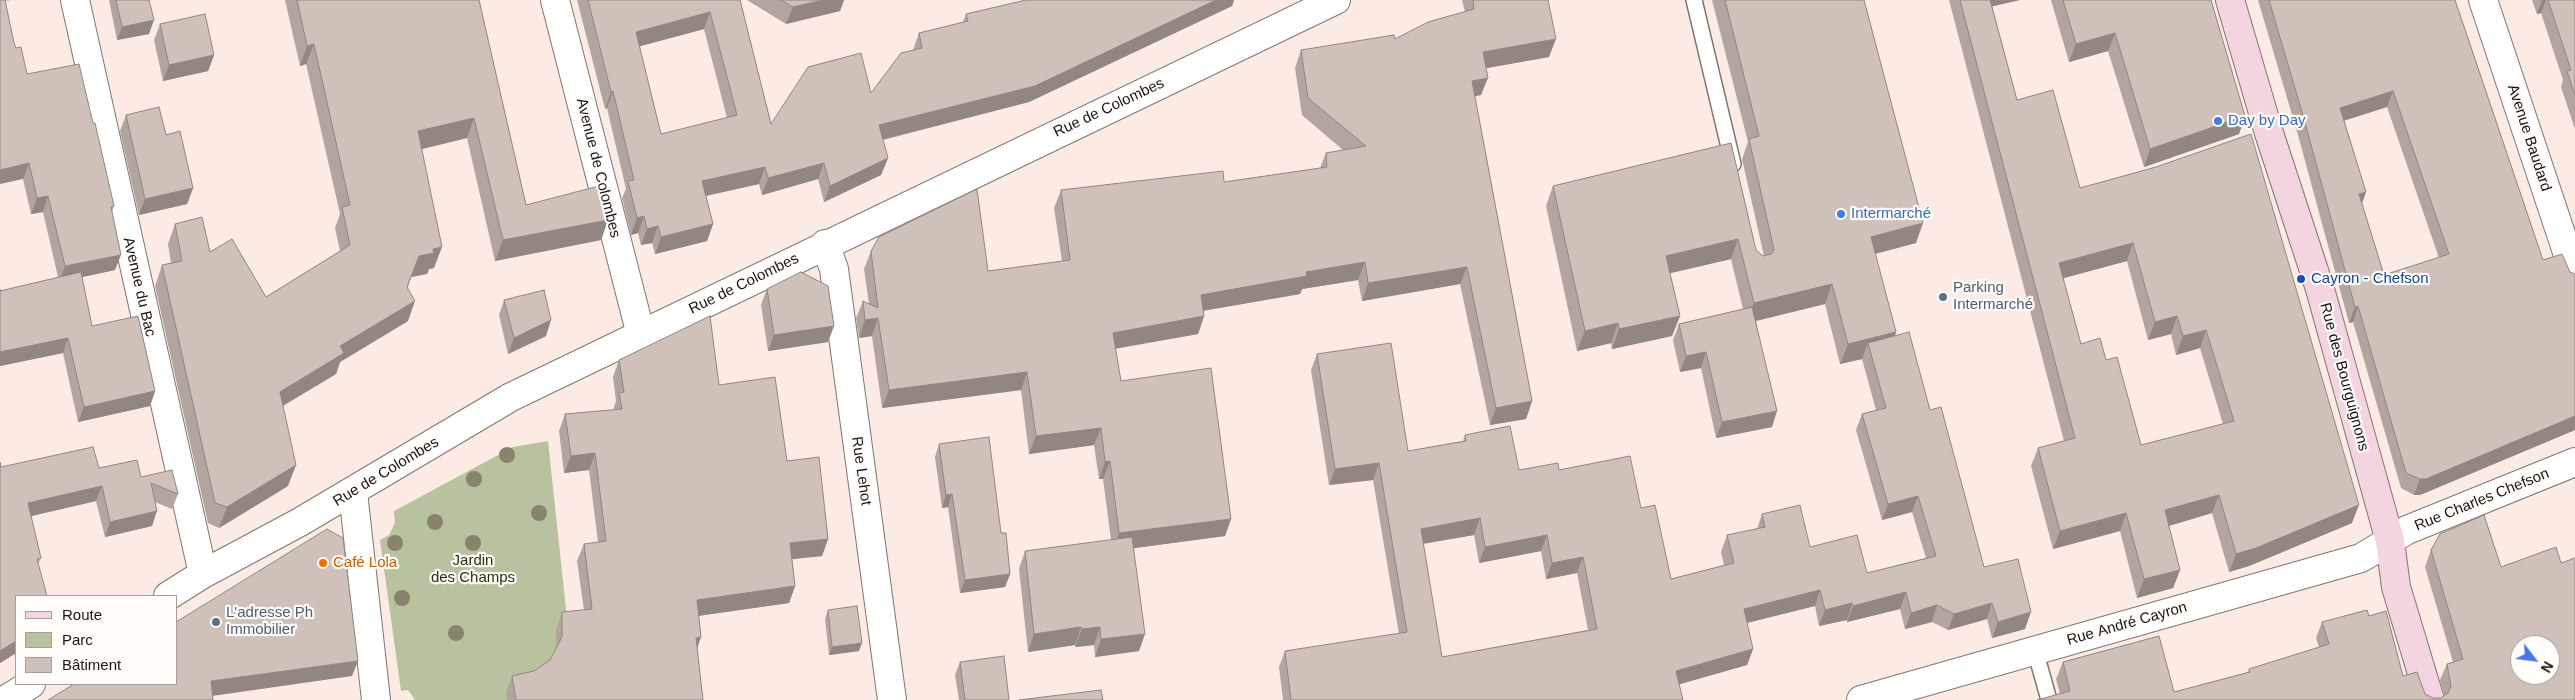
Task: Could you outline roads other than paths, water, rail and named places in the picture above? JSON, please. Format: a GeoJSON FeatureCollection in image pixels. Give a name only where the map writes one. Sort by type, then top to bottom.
{"type":"FeatureCollection","features":[{"type":"Feature","properties":{"kind":"main road","name":"Rue des Bourguignons"},"geometry":{"type":"LineString","coordinates":[[2230,0],[2260,136],[2320,289],[2390,541],[2396,587],[2430,700]]}},
{"type":"Feature","properties":{"kind":"street","name":"Avenue du Bac"},"geometry":{"type":"LineString","coordinates":[[75,0],[203,574]]}},
{"type":"Feature","properties":{"kind":"street","name":"Avenue de Colombes"},"geometry":{"type":"LineString","coordinates":[[555,0],[641,335]]}},
{"type":"Feature","properties":{"kind":"street","name":"Rue de Colombes"},"geometry":{"type":"LineString","coordinates":[[170,595],[203,574],[353,492],[511,397],[825,244],[1336,0]]}},
{"type":"Feature","properties":{"kind":"street","name":"Avenue Baudard"},"geometry":{"type":"LineString","coordinates":[[2483,0],[2575,276]]}},
{"type":"Feature","properties":{"kind":"street","name":"Rue Lehot"},"geometry":{"type":"LineString","coordinates":[[825,244],[834,269],[892,700]]}},
{"type":"Feature","properties":{"kind":"street","name":"Rue Charles Chefson"},"geometry":{"type":"LineString","coordinates":[[2390,541],[2407,530],[2575,462]]}},
{"type":"Feature","properties":{"kind":"street"},"geometry":{"type":"LineString","coordinates":[[353,492],[376,700]]}},
{"type":"Feature","properties":{"kind":"street","name":"Rue André Cayron"},"geometry":{"type":"LineString","coordinates":[[1861,700],[2361,558],[2390,541]]}},
{"type":"Feature","properties":{"kind":"street"},"geometry":{"type":"LineString","coordinates":[[5,700],[28,685]]}},
{"type":"Feature","properties":{"kind":"lane"},"geometry":{"type":"LineString","coordinates":[[1694,0],[1737,181]]}},
{"type":"Feature","properties":{"kind":"lane"},"geometry":{"type":"LineString","coordinates":[[2035,650],[2049,700]]}},
{"type":"Feature","properties":{"kind":"place","name":"Day by Day"},"geometry":{"type":"Point","coordinates":[2218,121]}},
{"type":"Feature","properties":{"kind":"place","name":"Intermarché"},"geometry":{"type":"Point","coordinates":[1841,214]}},
{"type":"Feature","properties":{"kind":"place","name":"Cayron - Chefson"},"geometry":{"type":"Point","coordinates":[2301,279]}},
{"type":"Feature","properties":{"kind":"place","name":"Parking Intermarché"},"geometry":{"type":"Point","coordinates":[1943,297]}},
{"type":"Feature","properties":{"kind":"place","name":"Café Lola"},"geometry":{"type":"Point","coordinates":[323,563]}},
{"type":"Feature","properties":{"kind":"place","name":"L'adresse Ph Immobilier"},"geometry":{"type":"Point","coordinates":[216,622]}},
{"type":"Feature","properties":{"kind":"park label","name":"Jardin des Champs"},"geometry":{"type":"Point","coordinates":[473,570]}}]}
